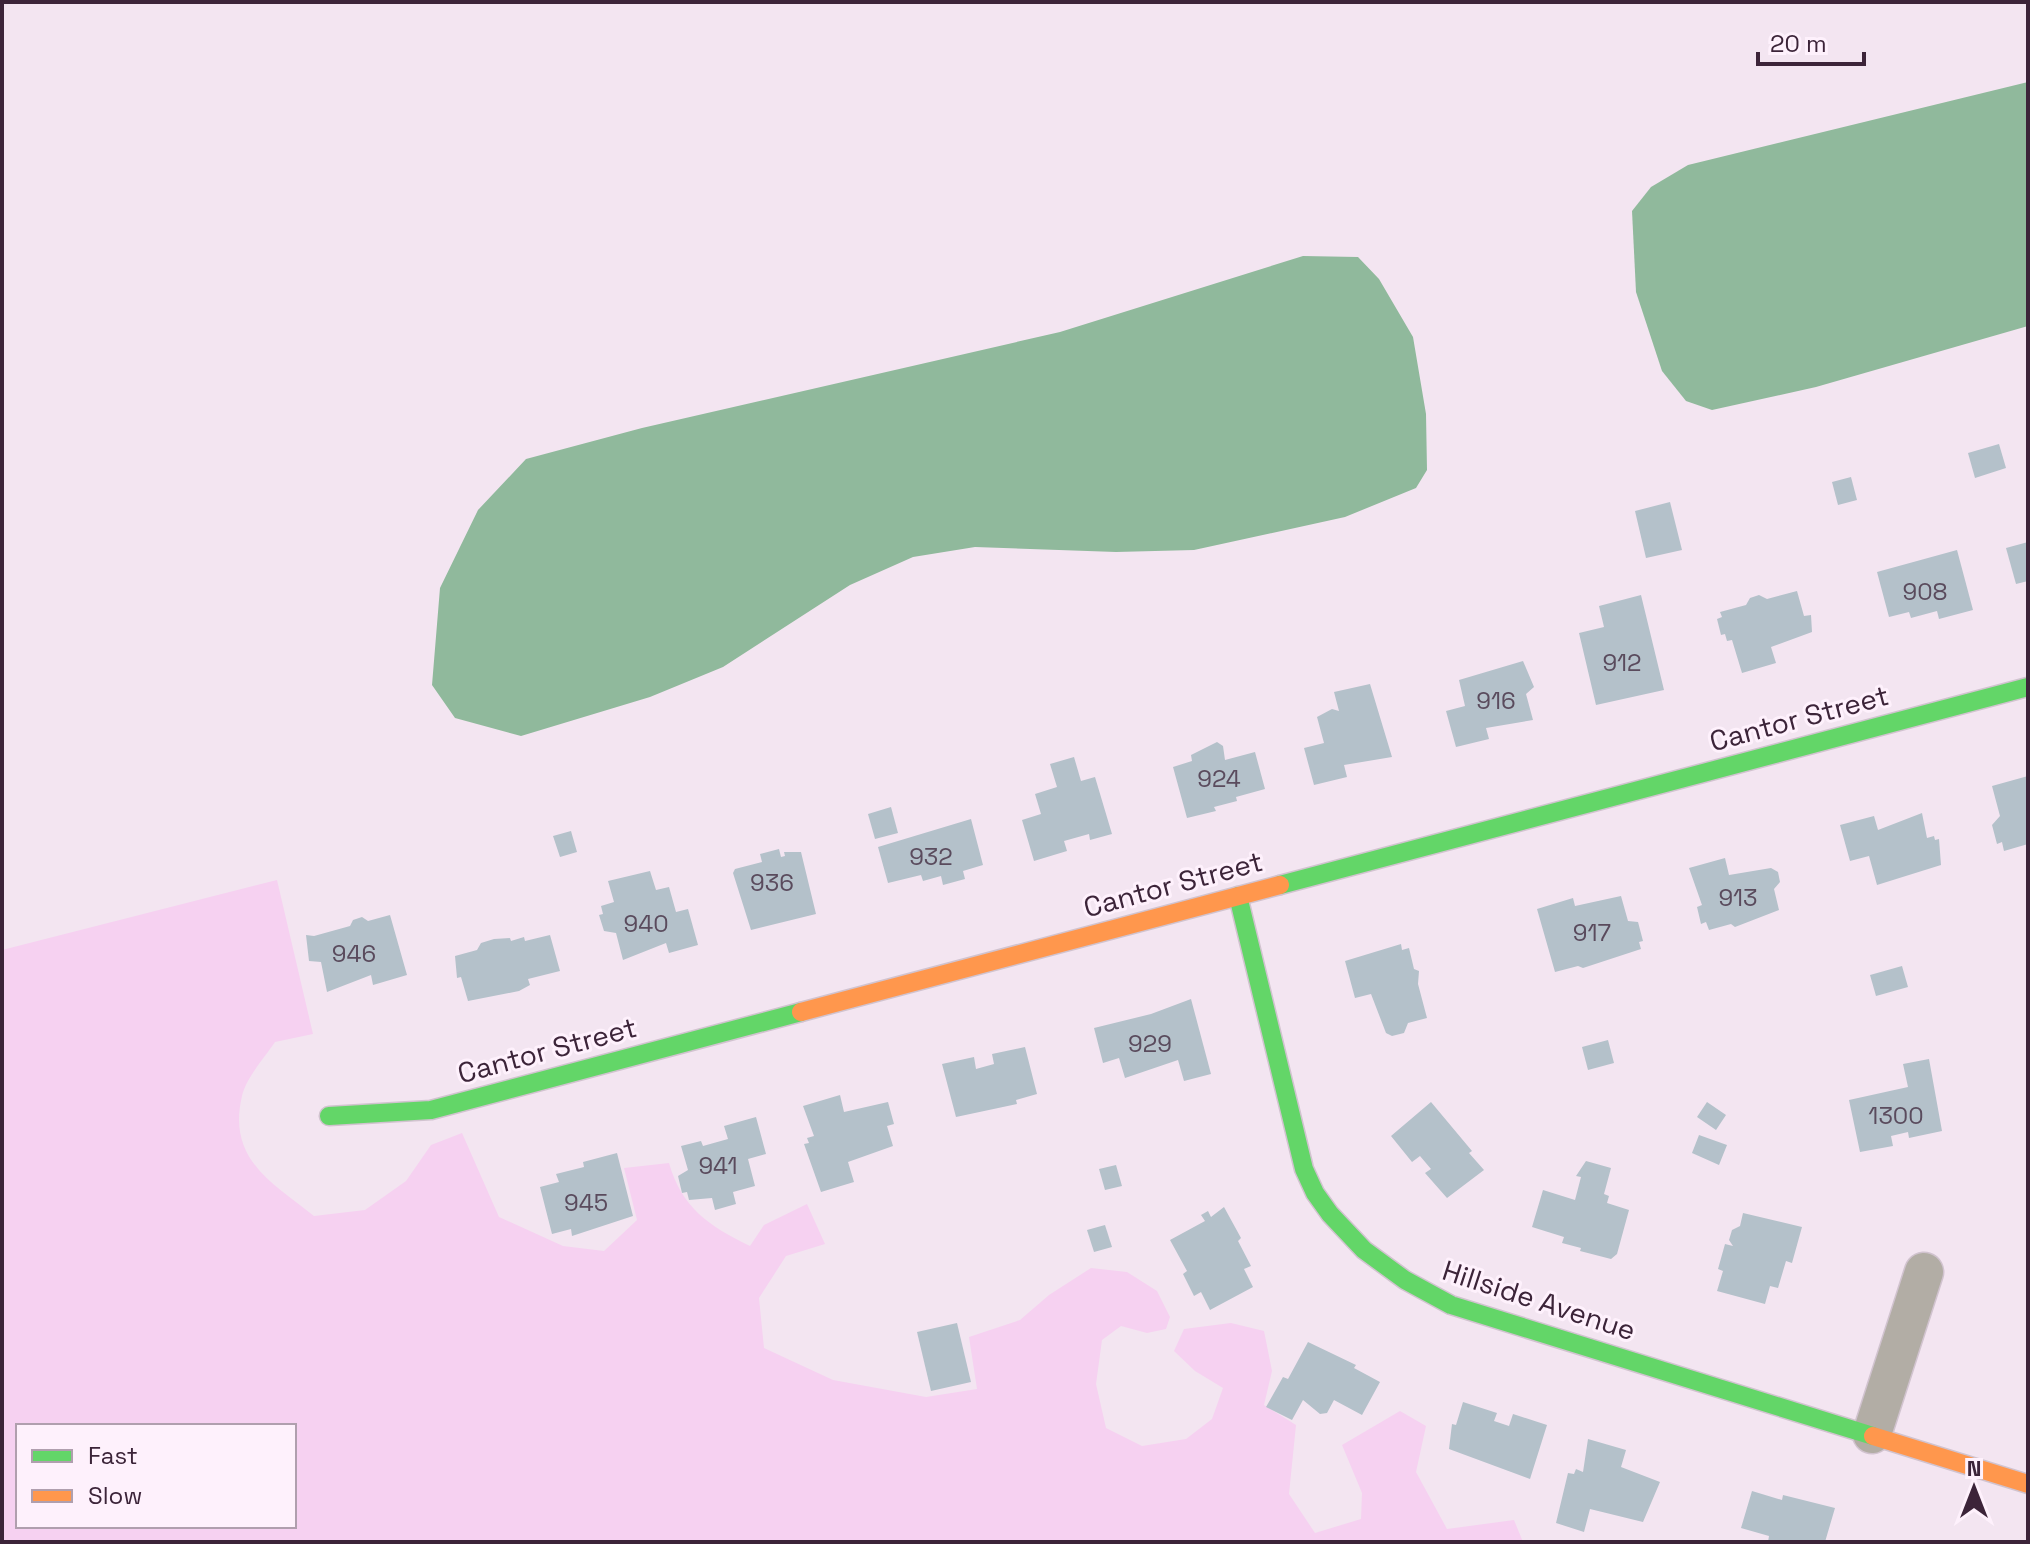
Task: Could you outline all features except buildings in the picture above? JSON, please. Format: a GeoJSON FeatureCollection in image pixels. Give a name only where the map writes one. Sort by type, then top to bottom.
{"type":"FeatureCollection","features":[{"type":"Feature","properties":{"kind":"street","name":"Cantor Street"},"geometry":{"type":"LineString","coordinates":[[329,1116],[431,1110],[2028,687]]}},
{"type":"Feature","properties":{"kind":"street","name":"Hillside Avenue"},"geometry":{"type":"LineString","coordinates":[[1238,896],[1304,1169],[1313,1193],[1354,1244],[1404,1282],[1451,1305],[2028,1484]]}},
{"type":"Feature","properties":{"kind":"street"},"geometry":{"type":"LineString","coordinates":[[1872,1434],[1924,1272]]}},
{"type":"Feature","properties":{"kind":"shaded area"},"geometry":{"type":"Polygon","coordinates":[[[2028,82],[2028,326],[1816,387],[1712,410],[1686,401],[1662,371],[1636,292],[1632,211],[1651,187],[1688,165],[2028,82]]]}},
{"type":"Feature","properties":{"kind":"shaded area"},"geometry":{"type":"Polygon","coordinates":[[[1303,256],[1358,257],[1379,279],[1413,337],[1426,414],[1427,470],[1416,488],[1345,517],[1194,550],[1116,552],[975,547],[913,557],[850,585],[723,667],[650,697],[521,736],[455,718],[432,685],[440,588],[478,510],[526,459],[642,428],[1060,332],[1303,256]]]}},
{"type":"Feature","properties":{"kind":"shaded area"},"geometry":{"type":"Polygon","coordinates":[[[277,880],[313,1034],[275,1042],[256,1068],[242,1096],[239,1118],[241,1137],[247,1153],[269,1180],[314,1216],[365,1210],[406,1181],[431,1145],[462,1133],[499,1217],[563,1246],[604,1251],[637,1220],[624,1168],[669,1163],[681,1192],[699,1214],[750,1246],[764,1225],[807,1204],[825,1244],[786,1256],[759,1298],[764,1348],[833,1380],[926,1397],[977,1389],[969,1337],[1020,1320],[1049,1295],[1091,1268],[1127,1272],[1157,1291],[1170,1317],[1166,1329],[1147,1333],[1121,1326],[1102,1340],[1096,1384],[1106,1428],[1142,1446],[1186,1439],[1212,1419],[1223,1388],[1195,1371],[1174,1351],[1184,1329],[1231,1323],[1264,1331],[1272,1371],[1264,1405],[1296,1425],[1289,1494],[1315,1533],[1361,1519],[1362,1493],[1342,1445],[1400,1411],[1426,1426],[1416,1472],[1447,1529],[1514,1520],[1523,1542],[2,1542],[2,950],[277,880]]]}},
{"type":"Feature","properties":{"kind":"traffic: fast"},"geometry":{"type":"LineString","coordinates":[[1280,885],[2028,687]]}},
{"type":"Feature","properties":{"kind":"traffic: fast"},"geometry":{"type":"LineString","coordinates":[[1238,896],[1304,1169],[1315,1193],[1330,1214],[1364,1250],[1405,1280],[1451,1305],[1873,1436]]}},
{"type":"Feature","properties":{"kind":"traffic: fast"},"geometry":{"type":"LineString","coordinates":[[329,1116],[431,1110],[801,1012]]}},
{"type":"Feature","properties":{"kind":"traffic: slow"},"geometry":{"type":"LineString","coordinates":[[801,1012],[1280,885]]}},
{"type":"Feature","properties":{"kind":"traffic: slow"},"geometry":{"type":"LineString","coordinates":[[1873,1436],[2028,1484]]}}]}
